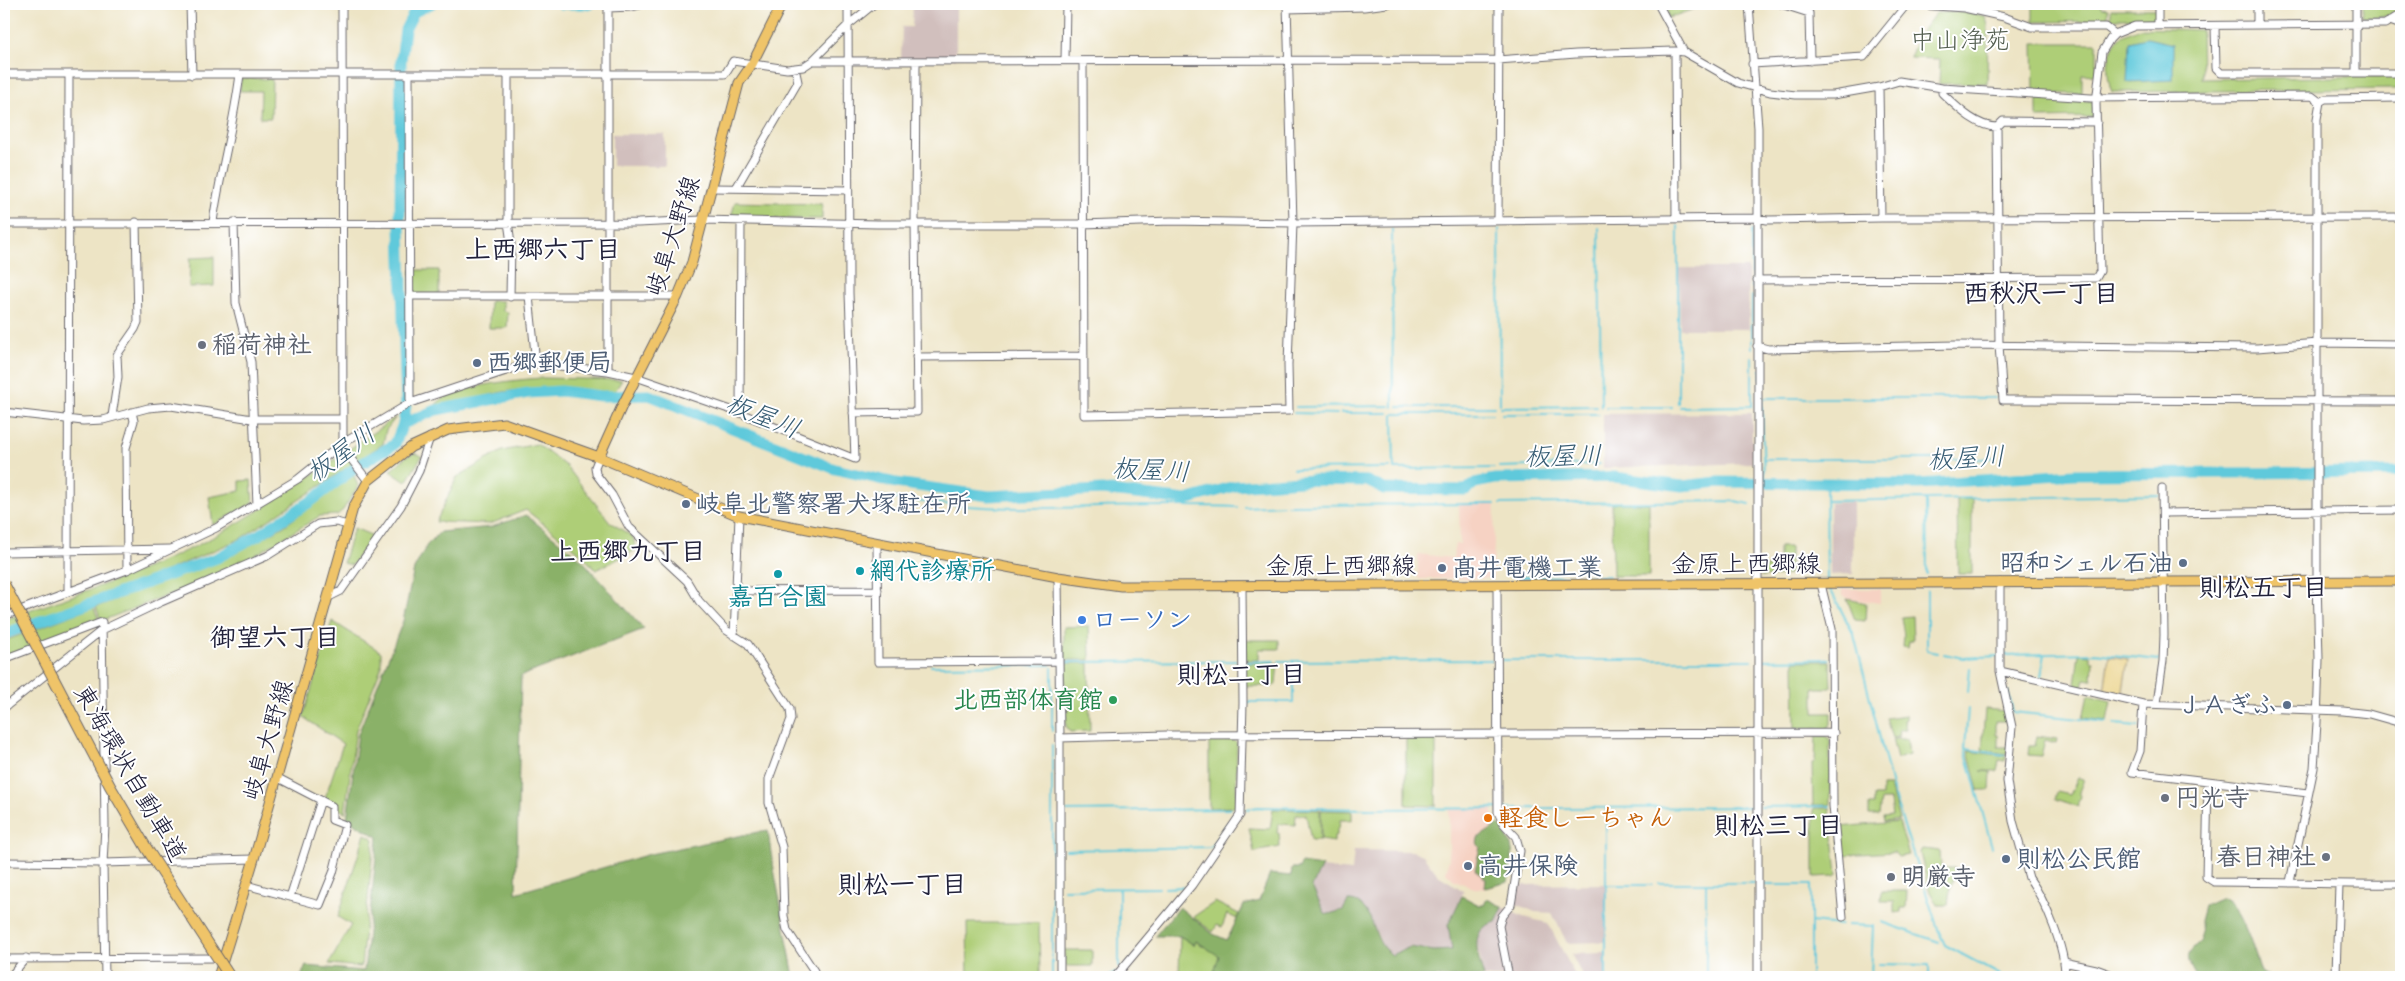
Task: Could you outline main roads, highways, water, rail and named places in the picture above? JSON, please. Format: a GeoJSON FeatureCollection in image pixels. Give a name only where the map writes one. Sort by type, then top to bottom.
{"type":"FeatureCollection","features":[{"type":"Feature","properties":{"kind":"highway","name":"東海環状自動車道"},"geometry":{"type":"LineString","coordinates":[[4,584],[110,786],[147,849],[230,977]]}},
{"type":"Feature","properties":{"kind":"main road","name":"岐阜大野線"},"geometry":{"type":"LineString","coordinates":[[218,977],[278,778],[353,508],[368,481],[395,457],[430,437],[448,430],[504,423],[599,457],[635,379],[678,296],[692,262],[739,83],[752,64],[782,4]]}},
{"type":"Feature","properties":{"kind":"main road","name":"金原上西郷線"},"geometry":{"type":"LineString","coordinates":[[599,457],[739,516],[1058,577],[1121,586],[2401,581]]}},
{"type":"Feature","properties":{"kind":"water"},"geometry":{"type":"Polygon","coordinates":[[[2147,38],[2173,44],[2173,80],[2127,82],[2129,42],[2147,38]]]}},
{"type":"Feature","properties":{"kind":"waterway","name":"板屋川"},"geometry":{"type":"LineString","coordinates":[[4,634],[217,558],[257,536],[310,502],[359,465],[395,444],[403,424],[406,406],[400,228],[401,61],[405,30],[414,12],[431,4]]}},
{"type":"Feature","properties":{"kind":"waterway"},"geometry":{"type":"LineString","coordinates":[[562,4],[590,4]]}},
{"type":"Feature","properties":{"kind":"waterway"},"geometry":{"type":"LineString","coordinates":[[1678,226],[1678,403]]}},
{"type":"Feature","properties":{"kind":"waterway"},"geometry":{"type":"LineString","coordinates":[[1599,228],[1601,406]]}},
{"type":"Feature","properties":{"kind":"waterway"},"geometry":{"type":"LineString","coordinates":[[1392,229],[1393,407]]}},
{"type":"Feature","properties":{"kind":"waterway"},"geometry":{"type":"LineString","coordinates":[[1499,229],[1500,404]]}},
{"type":"Feature","properties":{"kind":"waterway"},"geometry":{"type":"LineString","coordinates":[[1752,231],[1752,288]]}},
{"type":"Feature","properties":{"kind":"waterway"},"geometry":{"type":"LineString","coordinates":[[1752,296],[1752,348]]}},
{"type":"Feature","properties":{"kind":"waterway"},"geometry":{"type":"LineString","coordinates":[[1680,407],[1752,406],[1752,357]]}},
{"type":"Feature","properties":{"kind":"waterway"},"geometry":{"type":"LineString","coordinates":[[1761,370],[1764,482]]}},
{"type":"Feature","properties":{"kind":"waterway","name":"板屋川"},"geometry":{"type":"LineString","coordinates":[[403,424],[436,410],[528,393],[561,391],[601,396],[649,395],[835,469],[896,483],[989,496],[1102,490],[1186,500],[1235,486],[1313,480],[1367,481],[1384,489],[1466,490],[1475,483],[1495,479],[1614,477],[1682,486],[1718,482],[1919,484],[2075,474],[2401,472]]}},
{"type":"Feature","properties":{"kind":"waterway"},"geometry":{"type":"LineString","coordinates":[[1765,398],[1995,398]]}},
{"type":"Feature","properties":{"kind":"waterway"},"geometry":{"type":"LineString","coordinates":[[1296,407],[1390,406]]}},
{"type":"Feature","properties":{"kind":"waterway"},"geometry":{"type":"LineString","coordinates":[[1501,407],[1596,406]]}},
{"type":"Feature","properties":{"kind":"waterway"},"geometry":{"type":"LineString","coordinates":[[1398,407],[1494,407]]}},
{"type":"Feature","properties":{"kind":"waterway"},"geometry":{"type":"LineString","coordinates":[[1606,407],[1672,407]]}},
{"type":"Feature","properties":{"kind":"waterway"},"geometry":{"type":"LineString","coordinates":[[1294,413],[1337,414]]}},
{"type":"Feature","properties":{"kind":"waterway"},"geometry":{"type":"LineString","coordinates":[[1341,413],[1388,413]]}},
{"type":"Feature","properties":{"kind":"waterway"},"geometry":{"type":"LineString","coordinates":[[1395,414],[1493,414]]}},
{"type":"Feature","properties":{"kind":"waterway"},"geometry":{"type":"LineString","coordinates":[[1502,414],[1599,414]]}},
{"type":"Feature","properties":{"kind":"waterway"},"geometry":{"type":"LineString","coordinates":[[1393,415],[1394,469],[1494,468]]}},
{"type":"Feature","properties":{"kind":"waterway"},"geometry":{"type":"LineString","coordinates":[[1764,459],[1982,459],[1996,457]]}},
{"type":"Feature","properties":{"kind":"waterway"},"geometry":{"type":"LineString","coordinates":[[1499,467],[1600,464]]}},
{"type":"Feature","properties":{"kind":"waterway"},"geometry":{"type":"LineString","coordinates":[[1293,469],[1390,468]]}},
{"type":"Feature","properties":{"kind":"waterway"},"geometry":{"type":"LineString","coordinates":[[1826,484],[1827,580]]}},
{"type":"Feature","properties":{"kind":"waterway"},"geometry":{"type":"LineString","coordinates":[[1927,499],[2159,495]]}},
{"type":"Feature","properties":{"kind":"waterway"},"geometry":{"type":"LineString","coordinates":[[878,496],[949,505],[1003,508],[1237,507]]}},
{"type":"Feature","properties":{"kind":"waterway"},"geometry":{"type":"LineString","coordinates":[[1828,501],[1926,499],[1927,574]]}},
{"type":"Feature","properties":{"kind":"waterway"},"geometry":{"type":"LineString","coordinates":[[1650,502],[1734,501],[1750,504]]}},
{"type":"Feature","properties":{"kind":"waterway"},"geometry":{"type":"LineString","coordinates":[[1500,504],[1648,502]]}},
{"type":"Feature","properties":{"kind":"waterway"},"geometry":{"type":"LineString","coordinates":[[1287,505],[1495,504]]}},
{"type":"Feature","properties":{"kind":"waterway"},"geometry":{"type":"LineString","coordinates":[[1245,507],[1283,505]]}},
{"type":"Feature","properties":{"kind":"waterway"},"geometry":{"type":"LineString","coordinates":[[1519,577],[1609,576]]}},
{"type":"Feature","properties":{"kind":"waterway"},"geometry":{"type":"LineString","coordinates":[[1829,587],[1854,635],[1896,802],[1939,932],[1945,945],[2004,977]]}},
{"type":"Feature","properties":{"kind":"waterway"},"geometry":{"type":"LineString","coordinates":[[1927,591],[1927,651],[1938,653]]}},
{"type":"Feature","properties":{"kind":"waterway"},"geometry":{"type":"LineString","coordinates":[[2004,655],[2094,653],[2159,660]]}},
{"type":"Feature","properties":{"kind":"waterway"},"geometry":{"type":"LineString","coordinates":[[1944,654],[1963,658],[1998,656]]}},
{"type":"Feature","properties":{"kind":"waterway"},"geometry":{"type":"LineString","coordinates":[[2041,676],[2045,654]]}},
{"type":"Feature","properties":{"kind":"waterway"},"geometry":{"type":"LineString","coordinates":[[1761,660],[1829,659]]}},
{"type":"Feature","properties":{"kind":"waterway"},"geometry":{"type":"LineString","coordinates":[[1279,661],[1492,660]]}},
{"type":"Feature","properties":{"kind":"waterway"},"geometry":{"type":"LineString","coordinates":[[1502,660],[1752,660]]}},
{"type":"Feature","properties":{"kind":"waterway"},"geometry":{"type":"LineString","coordinates":[[1066,662],[1236,661]]}},
{"type":"Feature","properties":{"kind":"waterway"},"geometry":{"type":"LineString","coordinates":[[1246,662],[1274,661]]}},
{"type":"Feature","properties":{"kind":"waterway"},"geometry":{"type":"LineString","coordinates":[[1247,702],[1293,702],[1293,663]]}},
{"type":"Feature","properties":{"kind":"waterway"},"geometry":{"type":"LineString","coordinates":[[931,666],[1050,665]]}},
{"type":"Feature","properties":{"kind":"waterway"},"geometry":{"type":"LineString","coordinates":[[882,666],[915,666]]}},
{"type":"Feature","properties":{"kind":"waterway"},"geometry":{"type":"LineString","coordinates":[[1052,668],[1052,731]]}},
{"type":"Feature","properties":{"kind":"waterway"},"geometry":{"type":"LineString","coordinates":[[1968,692],[1970,668]]}},
{"type":"Feature","properties":{"kind":"waterway"},"geometry":{"type":"LineString","coordinates":[[2008,692],[2013,712],[2107,722]]}},
{"type":"Feature","properties":{"kind":"waterway"},"geometry":{"type":"LineString","coordinates":[[1968,708],[1965,749],[1992,847]]}},
{"type":"Feature","properties":{"kind":"waterway"},"geometry":{"type":"LineString","coordinates":[[2114,724],[2138,726]]}},
{"type":"Feature","properties":{"kind":"waterway"},"geometry":{"type":"LineString","coordinates":[[1052,745],[1052,977]]}},
{"type":"Feature","properties":{"kind":"waterway"},"geometry":{"type":"LineString","coordinates":[[1966,749],[2005,755]]}},
{"type":"Feature","properties":{"kind":"waterway"},"geometry":{"type":"LineString","coordinates":[[1761,807],[1830,806]]}},
{"type":"Feature","properties":{"kind":"waterway"},"geometry":{"type":"LineString","coordinates":[[1247,809],[1258,807],[1369,809],[1754,807]]}},
{"type":"Feature","properties":{"kind":"waterway"},"geometry":{"type":"LineString","coordinates":[[1606,808],[1606,977]]}},
{"type":"Feature","properties":{"kind":"waterway"},"geometry":{"type":"LineString","coordinates":[[1067,811],[1230,809]]}},
{"type":"Feature","properties":{"kind":"waterway"},"geometry":{"type":"LineString","coordinates":[[1066,850],[1211,847],[1229,822]]}},
{"type":"Feature","properties":{"kind":"waterway"},"geometry":{"type":"LineString","coordinates":[[1659,883],[1754,883]]}},
{"type":"Feature","properties":{"kind":"waterway"},"geometry":{"type":"LineString","coordinates":[[1706,883],[1706,977]]}},
{"type":"Feature","properties":{"kind":"waterway"},"geometry":{"type":"LineString","coordinates":[[1606,885],[1652,885]]}},
{"type":"Feature","properties":{"kind":"waterway"},"geometry":{"type":"LineString","coordinates":[[1761,885],[1811,885],[1811,977]]}},
{"type":"Feature","properties":{"kind":"waterway"},"geometry":{"type":"LineString","coordinates":[[1165,888],[1182,887]]}},
{"type":"Feature","properties":{"kind":"waterway"},"geometry":{"type":"LineString","coordinates":[[1064,889],[1159,888]]}},
{"type":"Feature","properties":{"kind":"waterway"},"geometry":{"type":"LineString","coordinates":[[1119,889],[1119,967]]}},
{"type":"Feature","properties":{"kind":"waterway"},"geometry":{"type":"LineString","coordinates":[[1811,922],[1841,925]]}},
{"type":"Feature","properties":{"kind":"waterway"},"geometry":{"type":"LineString","coordinates":[[1882,922],[1939,942]]}},
{"type":"Feature","properties":{"kind":"waterway"},"geometry":{"type":"LineString","coordinates":[[1847,925],[1873,926],[1871,977]]}},
{"type":"Feature","properties":{"kind":"waterway"},"geometry":{"type":"LineString","coordinates":[[1879,964],[1929,965],[1929,977]]}},
{"type":"Feature","properties":{"kind":"waterway"},"geometry":{"type":"LineString","coordinates":[[1109,977],[1115,972]]}},
{"type":"Feature","properties":{"kind":"place","name":"稲荷神社"},"geometry":{"type":"Point","coordinates":[202,345]}},
{"type":"Feature","properties":{"kind":"place","name":"西郷郵便局"},"geometry":{"type":"Point","coordinates":[477,363]}},
{"type":"Feature","properties":{"kind":"place","name":"岐阜北警察署犬塚駐在所"},"geometry":{"type":"Point","coordinates":[686,504]}},
{"type":"Feature","properties":{"kind":"place","name":"昭和シェル石油"},"geometry":{"type":"Point","coordinates":[2183,563]}},
{"type":"Feature","properties":{"kind":"place","name":"髙井電機工業"},"geometry":{"type":"Point","coordinates":[1442,568]}},
{"type":"Feature","properties":{"kind":"place","name":"網代診療所"},"geometry":{"type":"Point","coordinates":[860,571]}},
{"type":"Feature","properties":{"kind":"place","name":"嘉百合園"},"geometry":{"type":"Point","coordinates":[778,574]}},
{"type":"Feature","properties":{"kind":"place","name":"ローソン"},"geometry":{"type":"Point","coordinates":[1082,620]}},
{"type":"Feature","properties":{"kind":"place","name":"北西部体育館"},"geometry":{"type":"Point","coordinates":[1113,700]}},
{"type":"Feature","properties":{"kind":"place","name":"ＪＡぎふ"},"geometry":{"type":"Point","coordinates":[2287,705]}},
{"type":"Feature","properties":{"kind":"place","name":"円光寺"},"geometry":{"type":"Point","coordinates":[2165,798]}},
{"type":"Feature","properties":{"kind":"place","name":"軽食しーちゃん"},"geometry":{"type":"Point","coordinates":[1488,818]}},
{"type":"Feature","properties":{"kind":"place","name":"春日神社"},"geometry":{"type":"Point","coordinates":[2326,857]}},
{"type":"Feature","properties":{"kind":"place","name":"則松公民館"},"geometry":{"type":"Point","coordinates":[2006,859]}},
{"type":"Feature","properties":{"kind":"place","name":"高井保険"},"geometry":{"type":"Point","coordinates":[1468,866]}},
{"type":"Feature","properties":{"kind":"place","name":"明厳寺"},"geometry":{"type":"Point","coordinates":[1891,877]}},
{"type":"Feature","properties":{"kind":"district","name":"上西郷六丁目"},"geometry":{"type":"Point","coordinates":[543,249]}},
{"type":"Feature","properties":{"kind":"district","name":"西秋沢一丁目"},"geometry":{"type":"Point","coordinates":[2041,293]}},
{"type":"Feature","properties":{"kind":"district","name":"上西郷九丁目"},"geometry":{"type":"Point","coordinates":[628,551]}},
{"type":"Feature","properties":{"kind":"district","name":"則松五丁目"},"geometry":{"type":"Point","coordinates":[2263,587]}},
{"type":"Feature","properties":{"kind":"district","name":"御望六丁目"},"geometry":{"type":"Point","coordinates":[275,637]}},
{"type":"Feature","properties":{"kind":"district","name":"則松二丁目"},"geometry":{"type":"Point","coordinates":[1241,674]}},
{"type":"Feature","properties":{"kind":"district","name":"則松三丁目"},"geometry":{"type":"Point","coordinates":[1778,825]}},
{"type":"Feature","properties":{"kind":"district","name":"則松一丁目"},"geometry":{"type":"Point","coordinates":[902,884]}},
{"type":"Feature","properties":{"kind":"park label","name":"中山浄苑"},"geometry":{"type":"Point","coordinates":[1960,40]}}]}
